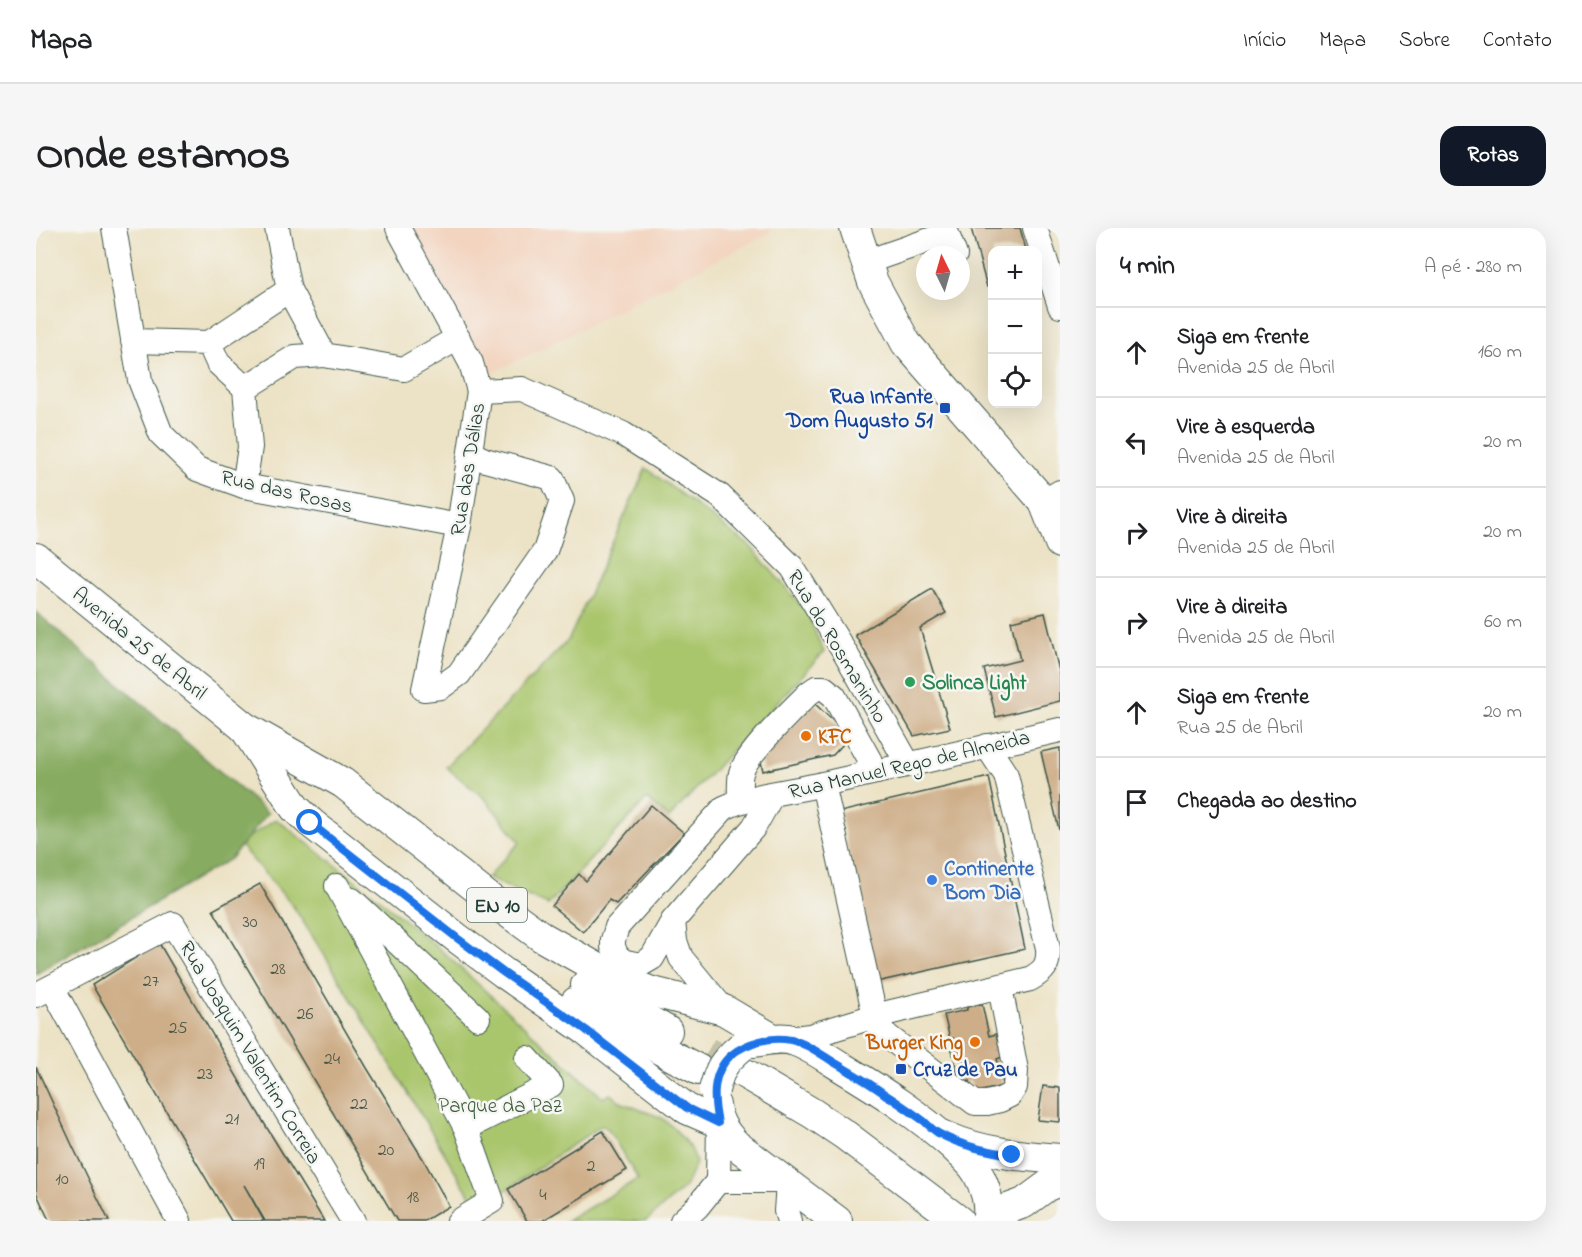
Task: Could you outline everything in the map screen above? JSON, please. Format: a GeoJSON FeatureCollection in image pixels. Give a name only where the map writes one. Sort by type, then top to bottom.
{"type":"FeatureCollection","features":[{"type":"Feature","properties":{"kind":"main road"},"geometry":{"type":"LineString","coordinates":[[855,228],[882,301],[906,344],[1052,497],[1060,543]]}},
{"type":"Feature","properties":{"kind":"main road","name":"Avenida 25 de Abril"},"geometry":{"type":"LineString","coordinates":[[36,558],[244,727],[343,783],[498,906],[542,937],[615,978],[649,991],[724,1010],[779,1039],[795,1041],[885,1093],[966,1158],[976,1171],[984,1188],[991,1220]]}},
{"type":"Feature","properties":{"kind":"main road","name":"Avenida 25 de Abril"},"geometry":{"type":"LineString","coordinates":[[244,727],[295,808],[310,823],[457,938],[586,1030],[687,1108],[718,1123],[736,1145],[837,1221]]}},
{"type":"Feature","properties":{"kind":"main road","name":"EN 10"},"geometry":{"type":"LineString","coordinates":[[244,727],[322,809],[507,957],[600,1017],[723,1070],[812,1113],[845,1135],[958,1221]]}},
{"type":"Feature","properties":{"kind":"main road"},"geometry":{"type":"LineString","coordinates":[[718,1123],[715,1107],[723,1070],[752,1043],[779,1039]]}},
{"type":"Feature","properties":{"kind":"main road","name":"EN 10"},"geometry":{"type":"LineString","coordinates":[[723,1070],[822,1140],[928,1221]]}},
{"type":"Feature","properties":{"kind":"main road"},"geometry":{"type":"LineString","coordinates":[[936,1132],[981,1150],[1027,1157],[1059,1174]]}},
{"type":"Feature","properties":{"kind":"main road"},"geometry":{"type":"LineString","coordinates":[[991,1220],[1024,1203],[1059,1174]]}},
{"type":"Feature","properties":{"kind":"main road"},"geometry":{"type":"LineString","coordinates":[[1041,1221],[1043,1205],[1059,1174]]}},
{"type":"Feature","properties":{"kind":"street","name":"Rua das Rosas"},"geometry":{"type":"LineString","coordinates":[[114,228],[140,380],[161,434],[197,469],[244,486],[459,526]]}},
{"type":"Feature","properties":{"kind":"street"},"geometry":{"type":"LineString","coordinates":[[277,228],[289,290],[324,356]]}},
{"type":"Feature","properties":{"kind":"street","name":"Rua das Dálias"},"geometry":{"type":"LineString","coordinates":[[398,228],[471,363],[479,391],[459,526],[424,689],[441,687],[459,674],[545,551],[562,501],[552,478],[485,460],[470,453]]}},
{"type":"Feature","properties":{"kind":"street"},"geometry":{"type":"LineString","coordinates":[[1035,228],[1060,306]]}},
{"type":"Feature","properties":{"kind":"street"},"geometry":{"type":"LineString","coordinates":[[866,262],[916,256]]}},
{"type":"Feature","properties":{"kind":"street"},"geometry":{"type":"LineString","coordinates":[[133,341],[209,343],[289,290]]}},
{"type":"Feature","properties":{"kind":"street"},"geometry":{"type":"LineString","coordinates":[[245,388],[295,357],[324,356],[404,369],[458,338]]}},
{"type":"Feature","properties":{"kind":"street"},"geometry":{"type":"LineString","coordinates":[[209,343],[218,363],[245,388],[250,447],[244,486]]}},
{"type":"Feature","properties":{"kind":"street","name":"Rua do Rosmaninho"},"geometry":{"type":"LineString","coordinates":[[479,391],[522,389],[623,434],[720,496],[792,567],[846,654],[908,764]]}},
{"type":"Feature","properties":{"kind":"street"},"geometry":{"type":"LineString","coordinates":[[772,795],[740,801],[742,771],[749,758],[816,688],[824,688],[834,696],[876,772]]}},
{"type":"Feature","properties":{"kind":"street","name":"Rua Manuel Rego de Almeida"},"geometry":{"type":"LineString","coordinates":[[740,801],[718,813],[617,927],[613,940],[616,954],[626,962],[640,965],[647,962],[656,952],[673,921],[750,833],[772,795],[1060,730]]}},
{"type":"Feature","properties":{"kind":"street"},"geometry":{"type":"LineString","coordinates":[[779,1039],[810,1036],[875,1016],[1000,987],[1029,979],[1046,966],[1049,958],[1046,939],[1006,775],[987,746]]}},
{"type":"Feature","properties":{"kind":"street"},"geometry":{"type":"LineString","coordinates":[[823,784],[878,1026],[886,1035],[975,1103],[999,1100],[1010,1095],[1015,1087],[1016,1070],[1000,987]]}},
{"type":"Feature","properties":{"kind":"street"},"geometry":{"type":"LineString","coordinates":[[459,1221],[492,1201],[466,1128],[337,886],[478,1018]]}},
{"type":"Feature","properties":{"kind":"street"},"geometry":{"type":"LineString","coordinates":[[673,921],[674,936],[681,958],[724,1010]]}},
{"type":"Feature","properties":{"kind":"street","name":"Rua Joaquim Valentim Correia"},"geometry":{"type":"LineString","coordinates":[[44,991],[173,924],[353,1221]]}},
{"type":"Feature","properties":{"kind":"street"},"geometry":{"type":"LineString","coordinates":[[44,991],[179,1221]]}},
{"type":"Feature","properties":{"kind":"street"},"geometry":{"type":"LineString","coordinates":[[466,1128],[551,1085],[527,1058]]}},
{"type":"Feature","properties":{"kind":"street"},"geometry":{"type":"LineString","coordinates":[[682,1221],[718,1181],[718,1123]]}},
{"type":"Feature","properties":{"kind":"street"},"geometry":{"type":"LineString","coordinates":[[718,1181],[786,1182],[786,1210],[789,1221]]}},
{"type":"Feature","properties":{"kind":"shaded area"},"geometry":{"type":"Polygon","coordinates":[[[410,228],[770,228],[770,233],[489,375],[410,228]]]}},
{"type":"Feature","properties":{"kind":"green space"},"geometry":{"type":"Polygon","coordinates":[[[646,468],[750,546],[806,611],[824,652],[669,818],[647,799],[548,905],[487,878],[520,842],[485,799],[446,767],[569,639],[646,468]]]}},
{"type":"Feature","properties":{"kind":"green space"},"geometry":{"type":"Polygon","coordinates":[[[36,612],[268,813],[230,859],[36,974],[36,612]]]}},
{"type":"Feature","properties":{"kind":"green space","name":"Parque da Paz"},"geometry":{"type":"Polygon","coordinates":[[[276,819],[378,898],[444,953],[603,1098],[610,1094],[623,1103],[662,1118],[675,1129],[692,1150],[696,1163],[685,1187],[646,1221],[566,1221],[638,1179],[608,1129],[602,1125],[478,1209],[293,906],[239,844],[276,819]]]}},
{"type":"Feature","properties":{"kind":"building"},"geometry":{"type":"Polygon","coordinates":[[[971,228],[1020,228],[1025,246],[988,246],[987,287],[971,228]]]}},
{"type":"Feature","properties":{"kind":"building","name":"Solinca Light"},"geometry":{"type":"Polygon","coordinates":[[[932,589],[946,613],[920,628],[950,728],[914,736],[855,635],[932,589]]]}},
{"type":"Feature","properties":{"kind":"building"},"geometry":{"type":"Polygon","coordinates":[[[1045,613],[1060,675],[1060,701],[996,717],[984,669],[1020,660],[1011,621],[1045,613]]]}},
{"type":"Feature","properties":{"kind":"building"},"geometry":{"type":"Polygon","coordinates":[[[814,703],[847,734],[843,739],[846,741],[833,755],[763,771],[760,757],[814,703]]]}},
{"type":"Feature","properties":{"kind":"building"},"geometry":{"type":"Polygon","coordinates":[[[1060,748],[1060,830],[1059,830],[1041,752],[1060,748]]]}},
{"type":"Feature","properties":{"kind":"building","name":"Continente Bom Dia"},"geometry":{"type":"Polygon","coordinates":[[[989,777],[1025,949],[876,982],[840,812],[989,777]]]}},
{"type":"Feature","properties":{"kind":"building"},"geometry":{"type":"Polygon","coordinates":[[[651,805],[684,833],[616,904],[609,900],[583,932],[552,906],[579,874],[586,881],[651,805]]]}},
{"type":"Feature","properties":{"kind":"building"},"geometry":{"type":"Polygon","coordinates":[[[260,884],[449,1206],[424,1221],[397,1221],[213,910],[260,884]]]}},
{"type":"Feature","properties":{"kind":"building"},"geometry":{"type":"Polygon","coordinates":[[[159,943],[324,1221],[265,1221],[244,1185],[264,1221],[231,1221],[92,985],[159,943]]]}},
{"type":"Feature","properties":{"kind":"building"},"geometry":{"type":"Polygon","coordinates":[[[982,1004],[989,1036],[996,1034],[1002,1057],[997,1059],[999,1068],[1004,1067],[1006,1078],[1002,1079],[1003,1086],[973,1093],[970,1081],[960,1083],[951,1046],[954,1045],[953,1038],[950,1039],[944,1015],[982,1004]]]}},
{"type":"Feature","properties":{"kind":"building"},"geometry":{"type":"Polygon","coordinates":[[[36,1067],[109,1221],[49,1221],[36,1192],[36,1067]]]}},
{"type":"Feature","properties":{"kind":"building"},"geometry":{"type":"Polygon","coordinates":[[[1043,1086],[1060,1088],[1060,1122],[1038,1120],[1043,1086]]]}},
{"type":"Feature","properties":{"kind":"building"},"geometry":{"type":"Polygon","coordinates":[[[603,1131],[627,1170],[542,1221],[527,1221],[508,1189],[603,1131]]]}},
{"type":"Feature","properties":{"kind":"tunnel"},"geometry":{"type":"LineString","coordinates":[[707,1052],[742,1072]]}},
{"type":"Feature","properties":{"kind":"place","name":"Rua Infante Dom Augusto 51"},"geometry":{"type":"Point","coordinates":[945,408]}},
{"type":"Feature","properties":{"kind":"place","name":"Solinca Light"},"geometry":{"type":"Point","coordinates":[910,682]}},
{"type":"Feature","properties":{"kind":"place","name":"KFC"},"geometry":{"type":"Point","coordinates":[806,736]}},
{"type":"Feature","properties":{"kind":"place","name":"Continente Bom Dia"},"geometry":{"type":"Point","coordinates":[932,880]}},
{"type":"Feature","properties":{"kind":"place","name":"Burger King"},"geometry":{"type":"Point","coordinates":[975,1042]}},
{"type":"Feature","properties":{"kind":"place","name":"Cruz de Pau"},"geometry":{"type":"Point","coordinates":[901,1069]}},
{"type":"Feature","properties":{"kind":"route"},"geometry":{"type":"LineString","coordinates":[[310,823],[457,938],[586,1030],[687,1108],[718,1123],[714,1090],[719,1071],[729,1057],[741,1047],[752,1043],[785,1039],[814,1050],[885,1093],[936,1132],[981,1150],[1012,1155]]}}]}
